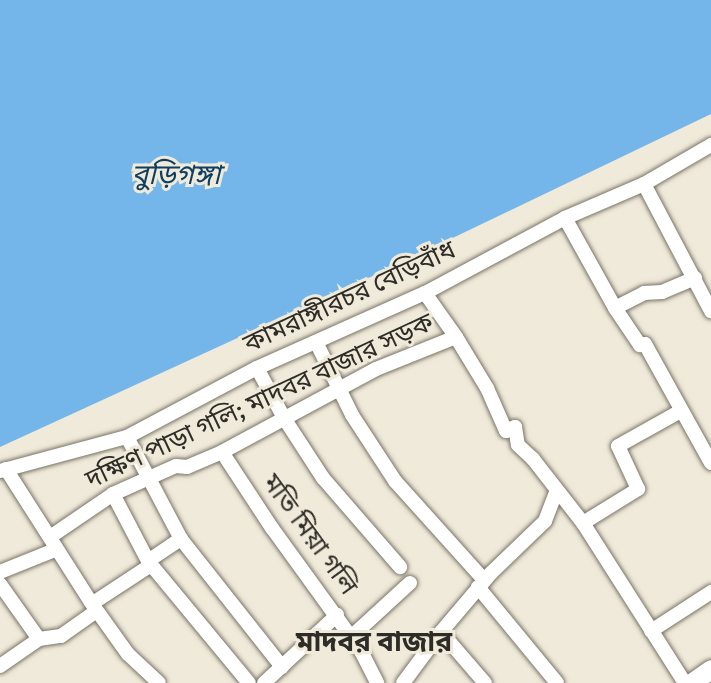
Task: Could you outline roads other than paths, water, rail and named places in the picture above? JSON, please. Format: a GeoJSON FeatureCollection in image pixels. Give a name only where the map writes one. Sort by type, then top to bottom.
{"type":"FeatureCollection","features":[{"type":"Feature","properties":{"kind":"street","name":"কামরাঙ্গীরচর বেড়িবাঁধ"},"geometry":{"type":"LineString","coordinates":[[3,470],[127,437],[257,368],[425,293],[565,218],[644,184],[711,145]]}},
{"type":"Feature","properties":{"kind":"street"},"geometry":{"type":"LineString","coordinates":[[644,184],[695,278],[707,291],[711,311]]}},
{"type":"Feature","properties":{"kind":"street"},"geometry":{"type":"LineString","coordinates":[[565,218],[615,308],[640,345],[645,344],[711,463]]}},
{"type":"Feature","properties":{"kind":"street"},"geometry":{"type":"LineString","coordinates":[[615,308],[644,293],[662,292],[695,278]]}},
{"type":"Feature","properties":{"kind":"street"},"geometry":{"type":"LineString","coordinates":[[425,293],[487,388],[506,431],[515,427],[518,445],[533,459],[583,523],[685,683]]}},
{"type":"Feature","properties":{"kind":"street","name":"দক্ষিণ পাড়া গলি; মাদবর বাজার সড়ক"},"geometry":{"type":"LineString","coordinates":[[0,572],[53,544],[113,494],[176,466],[187,467],[222,452],[339,387],[456,337]]}},
{"type":"Feature","properties":{"kind":"street"},"geometry":{"type":"LineString","coordinates":[[316,341],[352,415],[395,481],[481,584],[557,683]]}},
{"type":"Feature","properties":{"kind":"street"},"geometry":{"type":"LineString","coordinates":[[257,368],[285,418],[340,499],[400,567]]}},
{"type":"Feature","properties":{"kind":"street"},"geometry":{"type":"LineString","coordinates":[[583,523],[638,489],[618,446],[681,411]]}},
{"type":"Feature","properties":{"kind":"street"},"geometry":{"type":"LineString","coordinates":[[127,437],[181,539],[282,667]]}},
{"type":"Feature","properties":{"kind":"street","name":"মতি মিয়া গলি"},"geometry":{"type":"LineString","coordinates":[[222,452],[272,528],[337,615],[377,683]]}},
{"type":"Feature","properties":{"kind":"street"},"geometry":{"type":"LineString","coordinates":[[3,470],[128,654],[159,683]]}},
{"type":"Feature","properties":{"kind":"street"},"geometry":{"type":"LineString","coordinates":[[403,683],[440,632],[481,584],[545,521],[557,490]]}},
{"type":"Feature","properties":{"kind":"street"},"geometry":{"type":"LineString","coordinates":[[113,494],[150,563],[250,683]]}},
{"type":"Feature","properties":{"kind":"street"},"geometry":{"type":"LineString","coordinates":[[93,603],[181,539]]}},
{"type":"Feature","properties":{"kind":"street"},"geometry":{"type":"LineString","coordinates":[[351,637],[365,620],[410,583]]}},
{"type":"Feature","properties":{"kind":"street"},"geometry":{"type":"LineString","coordinates":[[0,584],[39,639]]}},
{"type":"Feature","properties":{"kind":"street"},"geometry":{"type":"LineString","coordinates":[[651,631],[711,592]]}},
{"type":"Feature","properties":{"kind":"street"},"geometry":{"type":"LineString","coordinates":[[0,666],[39,639],[61,636],[95,612],[93,603]]}},
{"type":"Feature","properties":{"kind":"street"},"geometry":{"type":"LineString","coordinates":[[264,683],[337,615]]}},
{"type":"Feature","properties":{"kind":"street"},"geometry":{"type":"LineString","coordinates":[[440,632],[485,683]]}},
{"type":"Feature","properties":{"kind":"street"},"geometry":{"type":"LineString","coordinates":[[691,683],[711,669]]}},
{"type":"Feature","properties":{"kind":"water","name":"বুড়িগঙ্গা"},"geometry":{"type":"Polygon","coordinates":[[[0,0],[711,0],[711,114],[390,268],[0,447],[0,0]]]}},
{"type":"Feature","properties":{"kind":"district","name":"মাদবর বাজার"},"geometry":{"type":"Point","coordinates":[374,642]}}]}
